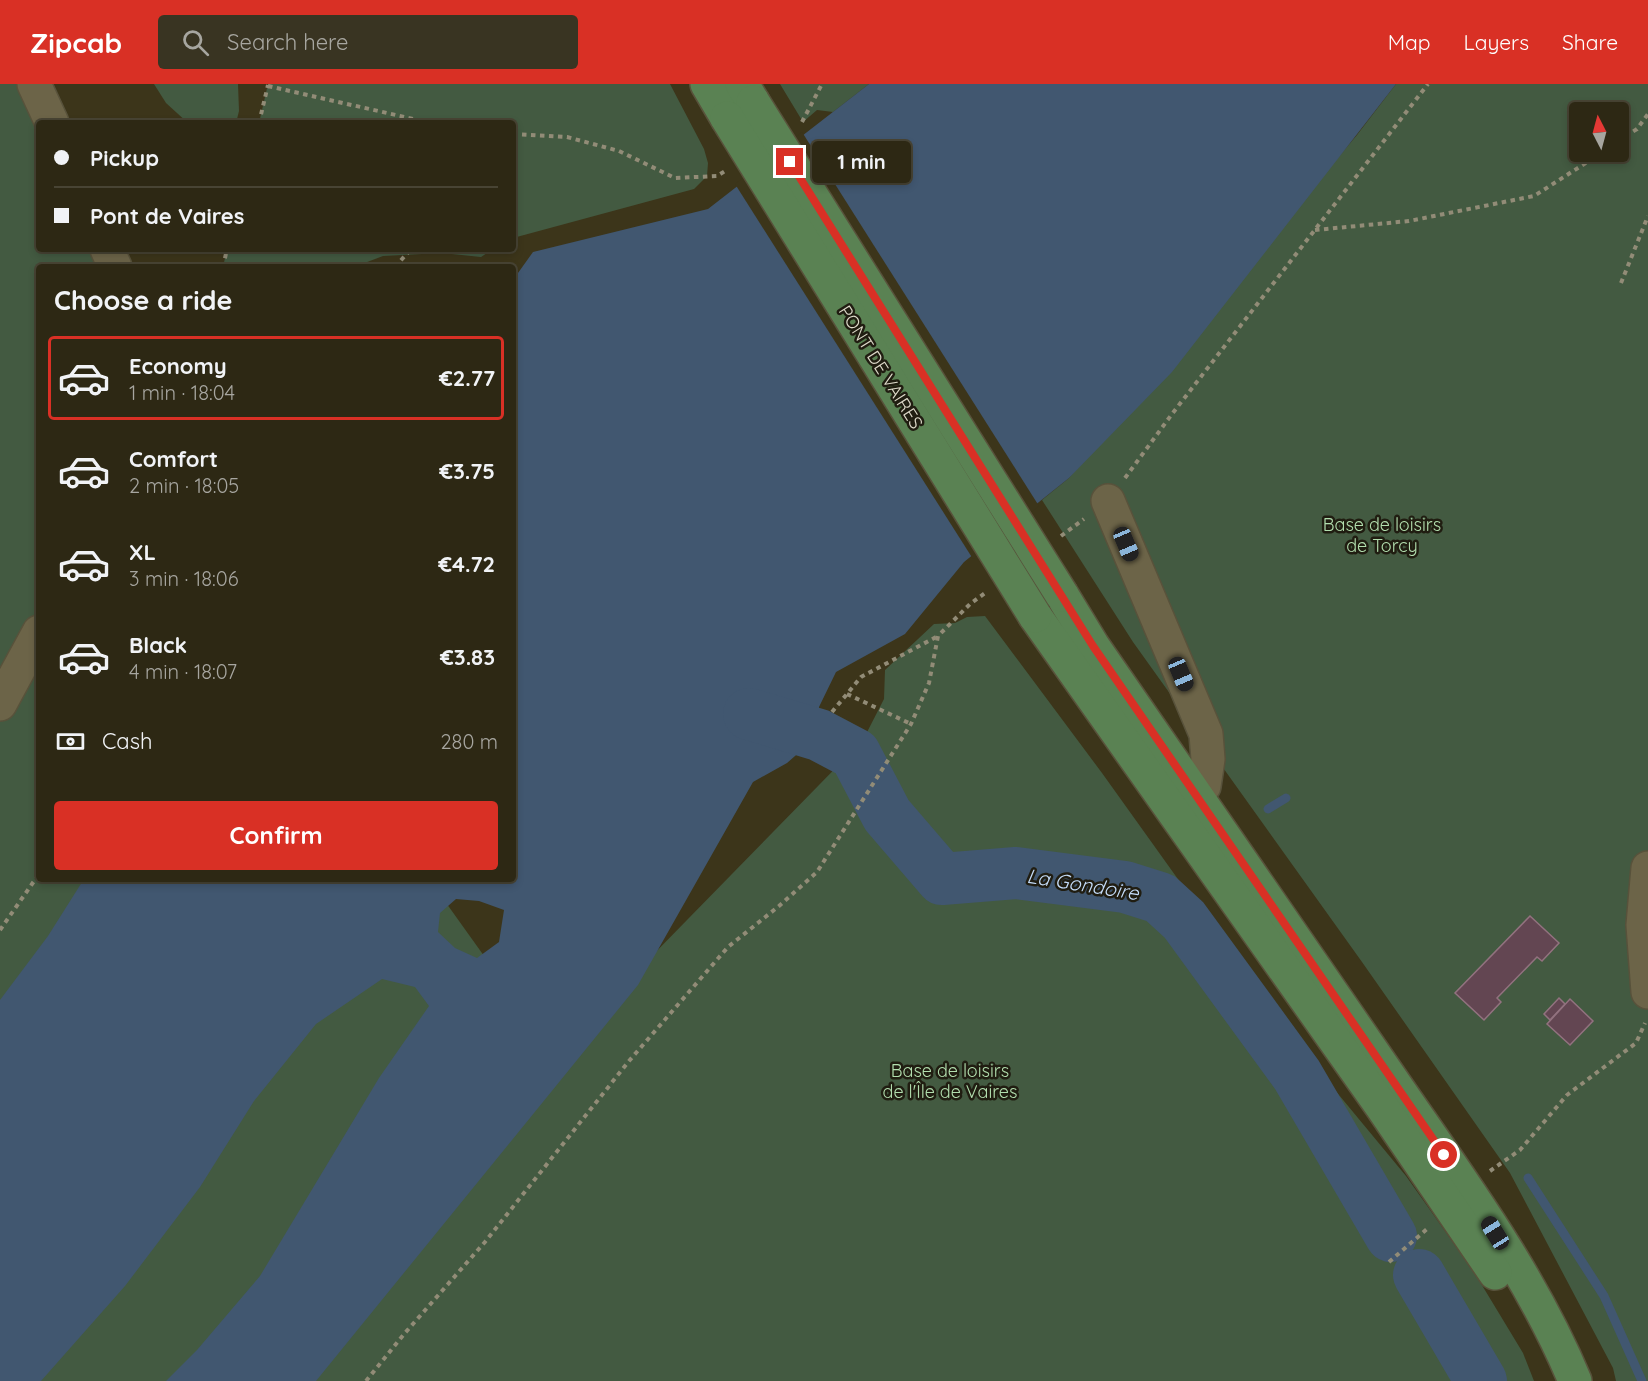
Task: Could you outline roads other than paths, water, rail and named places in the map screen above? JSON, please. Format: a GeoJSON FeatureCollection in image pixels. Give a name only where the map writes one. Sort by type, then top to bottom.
{"type":"FeatureCollection","features":[{"type":"Feature","properties":{"kind":"main road"},"geometry":{"type":"LineString","coordinates":[[707,84],[741,102]]}},
{"type":"Feature","properties":{"kind":"main road","name":"PONT DE VAIRES"},"geometry":{"type":"LineString","coordinates":[[741,102],[1093,646],[1470,1193],[1533,1293],[1563,1350],[1575,1381]]}},
{"type":"Feature","properties":{"kind":"main road","name":"PONT DE VAIRES"},"geometry":{"type":"LineString","coordinates":[[741,102],[1035,616],[1382,1107],[1494,1271],[1540,1349],[1553,1381]]}},
{"type":"Feature","properties":{"kind":"street"},"geometry":{"type":"LineString","coordinates":[[34,84],[51,120]]}},
{"type":"Feature","properties":{"kind":"street"},"geometry":{"type":"LineString","coordinates":[[1108,501],[1206,734],[1208,759],[1204,786],[1194,794]]}},
{"type":"Feature","properties":{"kind":"street"},"geometry":{"type":"LineString","coordinates":[[0,704],[36,638]]}},
{"type":"Feature","properties":{"kind":"street"},"geometry":{"type":"LineString","coordinates":[[1648,868],[1643,925],[1648,992]]}},
{"type":"Feature","properties":{"kind":"water"},"geometry":{"type":"Polygon","coordinates":[[[869,84],[1396,84],[1172,372],[1069,478],[964,562],[905,634],[836,672],[819,707],[819,735],[787,763],[753,782],[638,985],[316,1381],[166,1381],[197,1350],[260,1276],[379,1078],[429,1006],[415,987],[382,979],[316,1024],[254,1101],[200,1187],[125,1286],[41,1381],[0,1381],[0,1000],[48,936],[82,882],[516,882],[516,276],[533,252],[708,209],[869,84]],[[456,899],[440,913],[438,932],[455,948],[477,958],[499,942],[504,910],[479,901],[456,899]]]}},
{"type":"Feature","properties":{"kind":"waterway","name":"La Gondoire"},"geometry":{"type":"LineString","coordinates":[[749,714],[819,735],[855,754],[887,815],[942,879],[1016,873],[1125,887],[1160,898],[1184,920],[1297,1075],[1391,1236]]}},
{"type":"Feature","properties":{"kind":"waterway"},"geometry":{"type":"LineString","coordinates":[[1268,809],[1286,798]]}},
{"type":"Feature","properties":{"kind":"waterway"},"geometry":{"type":"LineString","coordinates":[[1160,898],[1166,880]]}},
{"type":"Feature","properties":{"kind":"waterway"},"geometry":{"type":"LineString","coordinates":[[1528,1178],[1604,1296],[1642,1381]]}},
{"type":"Feature","properties":{"kind":"waterway","name":"La Gondoire"},"geometry":{"type":"LineString","coordinates":[[1419,1275],[1481,1381]]}},
{"type":"Feature","properties":{"kind":"park label","name":"Base de loisirs de Torcy"},"geometry":{"type":"Point","coordinates":[1382,534]}},
{"type":"Feature","properties":{"kind":"park label","name":"Base de loisirs de l'Île de Vaires"},"geometry":{"type":"Point","coordinates":[950,1080]}}]}
